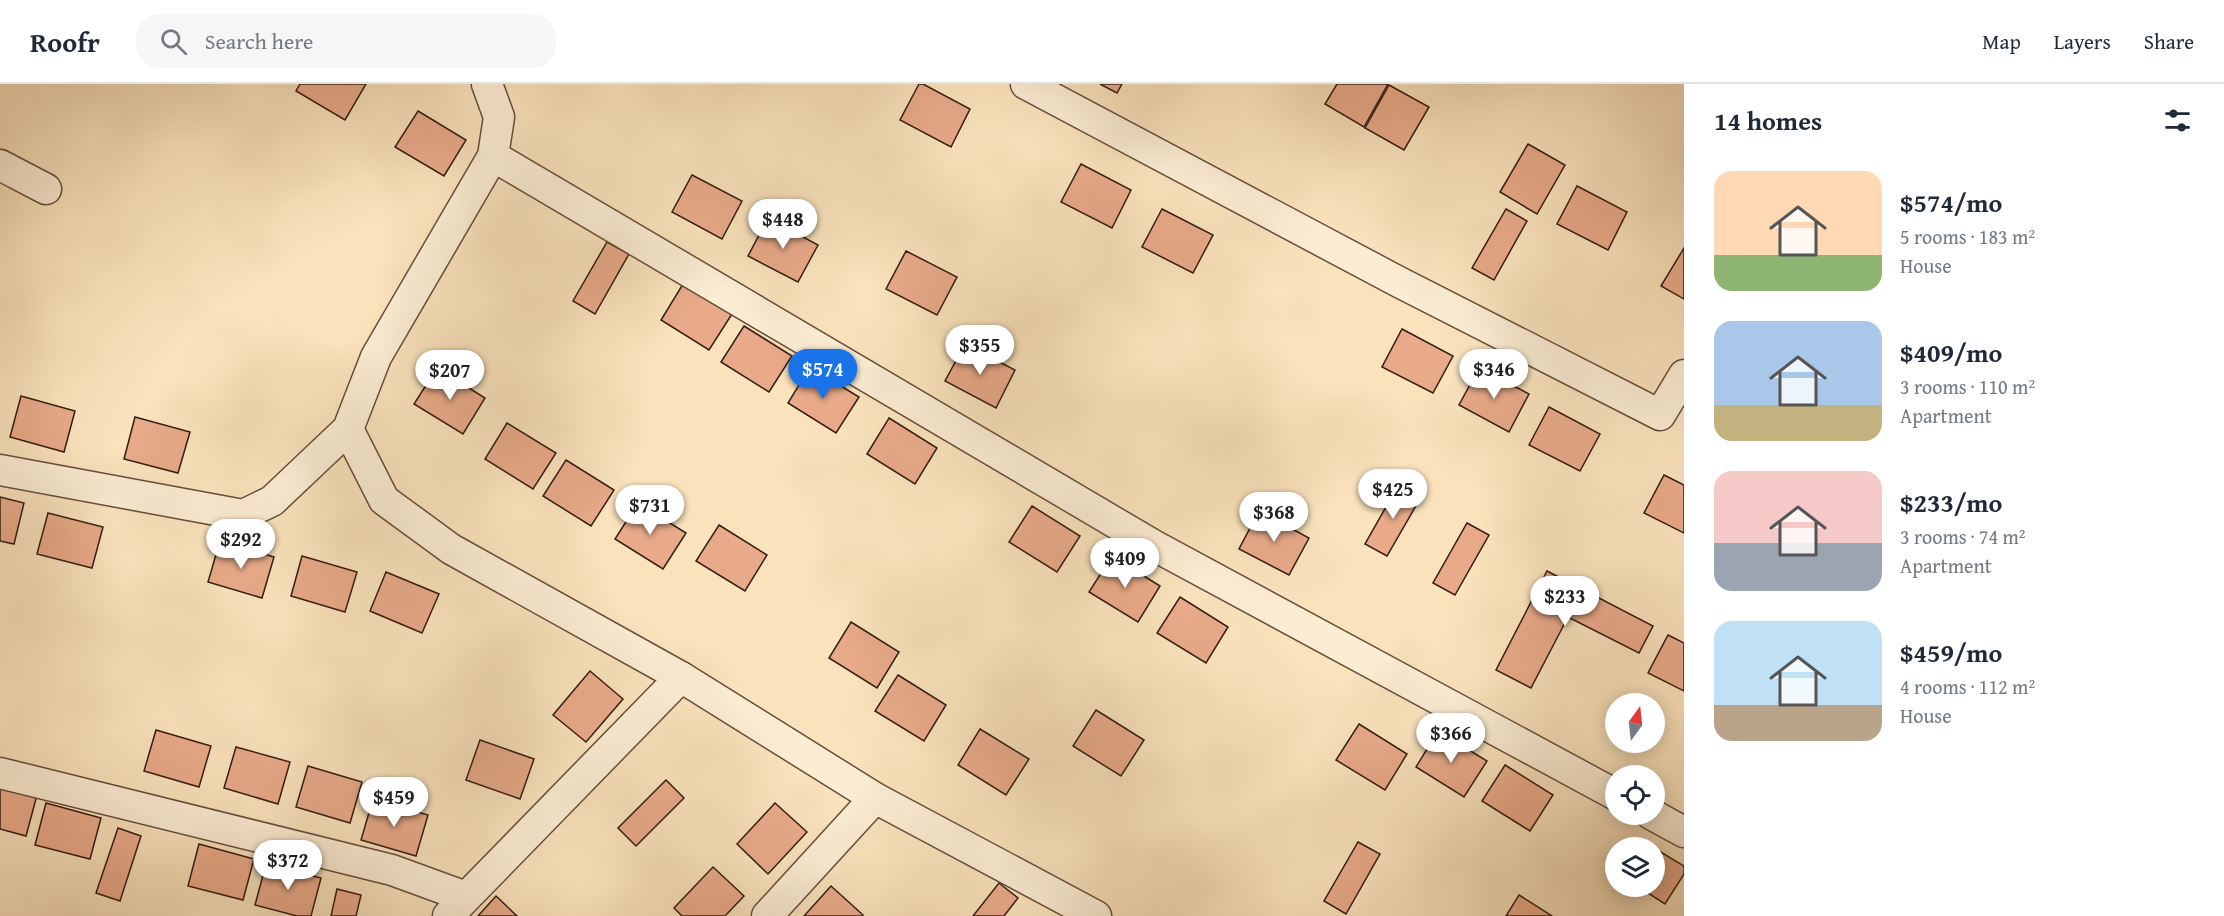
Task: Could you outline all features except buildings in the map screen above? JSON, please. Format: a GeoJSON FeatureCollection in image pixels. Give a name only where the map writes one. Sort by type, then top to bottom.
{"type":"FeatureCollection","features":[{"type":"Feature","properties":{"kind":"street"},"geometry":{"type":"LineString","coordinates":[[0,470],[243,515],[272,501],[348,429],[376,357],[493,156],[499,117],[487,84]]}},
{"type":"Feature","properties":{"kind":"street"},"geometry":{"type":"LineString","coordinates":[[1026,84],[1386,276],[1660,415],[1684,375]]}},
{"type":"Feature","properties":{"kind":"street"},"geometry":{"type":"LineString","coordinates":[[493,156],[1153,545],[1605,789]]}},
{"type":"Feature","properties":{"kind":"street"},"geometry":{"type":"LineString","coordinates":[[0,165],[46,189]]}},
{"type":"Feature","properties":{"kind":"street"},"geometry":{"type":"LineString","coordinates":[[348,429],[384,500],[451,549],[681,677],[875,798],[1096,916]]}},
{"type":"Feature","properties":{"kind":"street"},"geometry":{"type":"LineString","coordinates":[[0,773],[392,870],[457,907],[681,677]]}},
{"type":"Feature","properties":{"kind":"street"},"geometry":{"type":"LineString","coordinates":[[767,916],[875,798]]}},
{"type":"Feature","properties":{"kind":"street"},"geometry":{"type":"LineString","coordinates":[[1665,822],[1684,832]]}}]}
